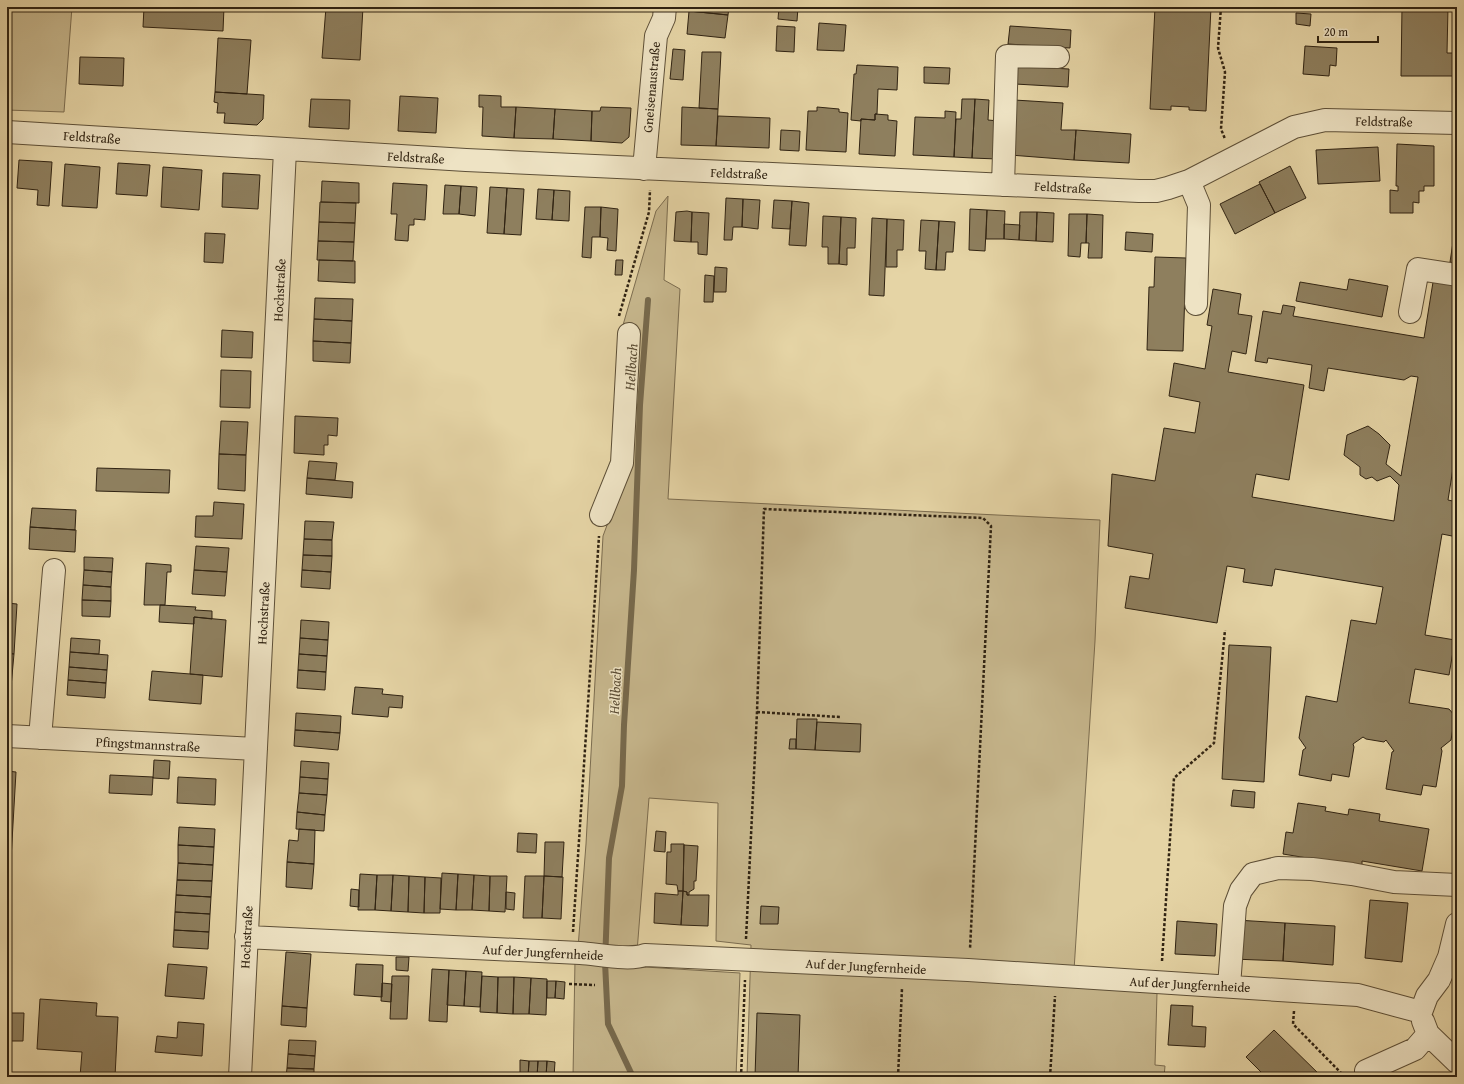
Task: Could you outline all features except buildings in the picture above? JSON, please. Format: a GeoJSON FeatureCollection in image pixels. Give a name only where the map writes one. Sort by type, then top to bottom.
{"type":"FeatureCollection","features":[{"type":"Feature","properties":{"kind":"street","name":"Gneisenaustraße"},"geometry":{"type":"LineString","coordinates":[[647,169],[656,36],[664,18],[665,7]]}},
{"type":"Feature","properties":{"kind":"street"},"geometry":{"type":"LineString","coordinates":[[1003,184],[1007,56],[1058,57]]}},
{"type":"Feature","properties":{"kind":"street","name":"Feldstraße"},"geometry":{"type":"LineString","coordinates":[[7,132],[466,160],[1156,191],[1189,181],[1294,127],[1325,120],[1457,123]]}},
{"type":"Feature","properties":{"kind":"street","name":"Hochstraße"},"geometry":{"type":"LineString","coordinates":[[240,1077],[285,150]]}},
{"type":"Feature","properties":{"kind":"street"},"geometry":{"type":"LineString","coordinates":[[1189,181],[1199,205],[1196,304]]}},
{"type":"Feature","properties":{"kind":"street"},"geometry":{"type":"LineString","coordinates":[[1410,312],[1418,269],[1457,275]]}},
{"type":"Feature","properties":{"kind":"street"},"geometry":{"type":"LineString","coordinates":[[601,515],[622,463],[624,326]]}},
{"type":"Feature","properties":{"kind":"street"},"geometry":{"type":"LineString","coordinates":[[40,738],[54,570]]}},
{"type":"Feature","properties":{"kind":"street","name":"Pfingstmannstraße"},"geometry":{"type":"LineString","coordinates":[[7,736],[256,749]]}},
{"type":"Feature","properties":{"kind":"street"},"geometry":{"type":"LineString","coordinates":[[1229,986],[1235,906],[1242,890],[1253,874],[1278,868],[1312,869],[1352,874],[1394,882],[1457,885]]}},
{"type":"Feature","properties":{"kind":"street"},"geometry":{"type":"LineString","coordinates":[[1457,924],[1449,957],[1439,980],[1427,996],[1421,1012],[1423,1024],[1428,1034],[1457,1062]]}},
{"type":"Feature","properties":{"kind":"street","name":"Auf der Jungfernheide"},"geometry":{"type":"LineString","coordinates":[[246,936],[579,953],[638,958],[645,955],[968,970],[1229,986],[1358,995],[1421,1012]]}},
{"type":"Feature","properties":{"kind":"street"},"geometry":{"type":"LineString","coordinates":[[1366,1071],[1415,1050],[1428,1034]]}},
{"type":"Feature","properties":{"kind":"path"},"geometry":{"type":"LineString","coordinates":[[1221,7],[1218,48],[1225,72],[1221,129],[1234,158]]}},
{"type":"Feature","properties":{"kind":"path"},"geometry":{"type":"LineString","coordinates":[[624,326],[649,212],[647,169]]}},
{"type":"Feature","properties":{"kind":"path"},"geometry":{"type":"LineString","coordinates":[[741,1077],[757,712],[764,509],[984,518],[991,526],[968,970]]}},
{"type":"Feature","properties":{"kind":"path"},"geometry":{"type":"LineString","coordinates":[[579,953],[574,924],[601,515]]}},
{"type":"Feature","properties":{"kind":"path"},"geometry":{"type":"LineString","coordinates":[[1160,982],[1174,778],[1214,743],[1225,630]]}},
{"type":"Feature","properties":{"kind":"path"},"geometry":{"type":"LineString","coordinates":[[757,712],[840,717]]}},
{"type":"Feature","properties":{"kind":"path"},"geometry":{"type":"LineString","coordinates":[[898,1077],[904,967]]}},
{"type":"Feature","properties":{"kind":"path"},"geometry":{"type":"LineString","coordinates":[[1050,1077],[1056,976]]}},
{"type":"Feature","properties":{"kind":"path"},"geometry":{"type":"LineString","coordinates":[[569,984],[595,985]]}},
{"type":"Feature","properties":{"kind":"path"},"geometry":{"type":"LineString","coordinates":[[1295,991],[1293,1024],[1346,1077]]}},
{"type":"Feature","properties":{"kind":"shaded area"},"geometry":{"type":"Polygon","coordinates":[[[7,7],[72,7],[64,112],[7,110],[7,7]]]}},
{"type":"Feature","properties":{"kind":"shaded area"},"geometry":{"type":"Polygon","coordinates":[[[668,196],[664,280],[680,289],[668,499],[1100,520],[1095,641],[1073,986],[1157,993],[1155,1065],[1165,1066],[1164,1077],[747,1077],[751,945],[716,941],[718,803],[649,798],[637,952],[578,948],[586,844],[603,536],[629,466],[621,332],[656,211],[668,196]]]}},
{"type":"Feature","properties":{"kind":"shaded area"},"geometry":{"type":"Polygon","coordinates":[[[575,960],[645,964],[645,967],[740,973],[736,1077],[573,1077],[575,960]]]}},
{"type":"Feature","properties":{"kind":"waterway","name":"Hellbach"},"geometry":{"type":"LineString","coordinates":[[633,1077],[608,1024],[605,962],[609,858],[622,786],[624,725],[634,570],[640,405],[648,300]]}}]}
